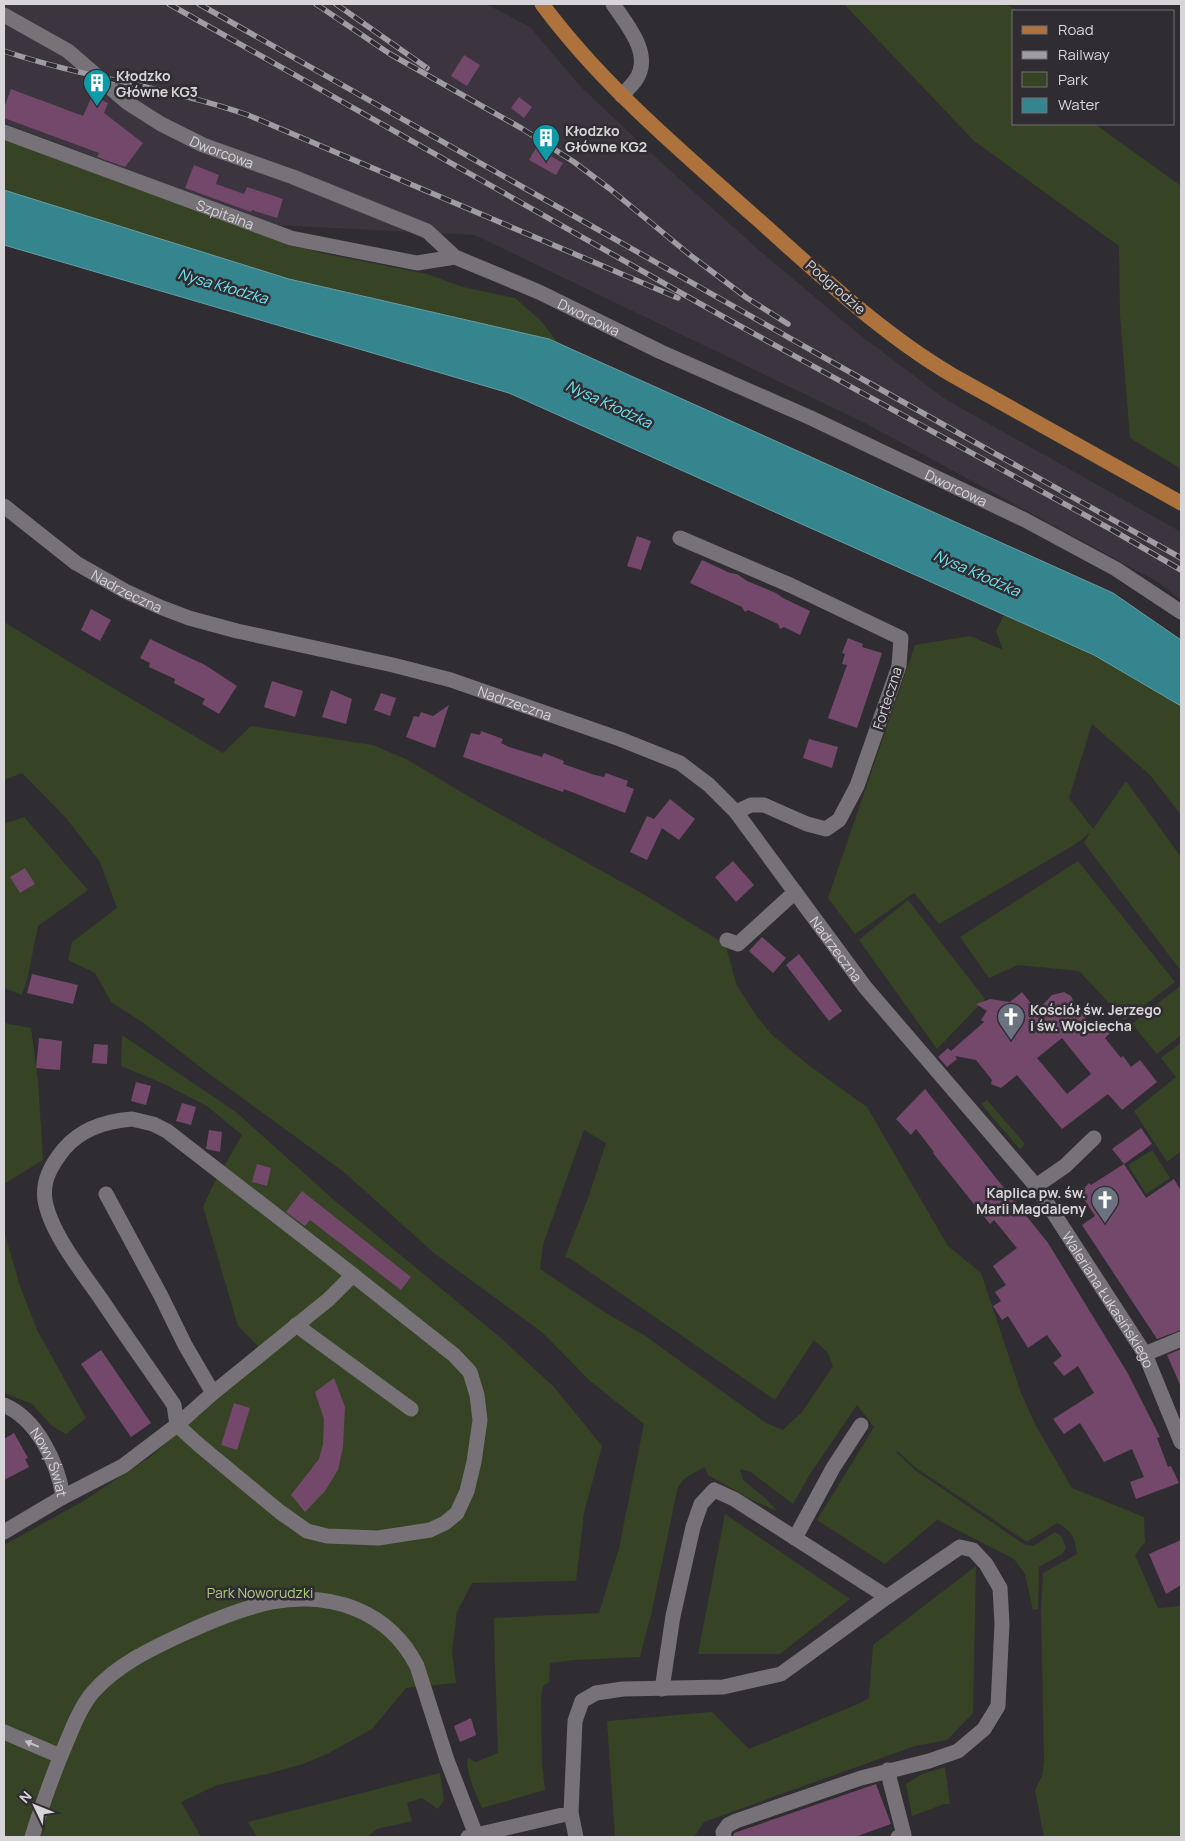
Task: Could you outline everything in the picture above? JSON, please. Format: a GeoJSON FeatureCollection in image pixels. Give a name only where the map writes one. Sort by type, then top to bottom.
{"type":"FeatureCollection","features":[{"type":"Feature","properties":{"kind":"main road","name":"Podgrodzie"},"geometry":{"type":"LineString","coordinates":[[542,4],[586,58],[622,96],[786,244],[908,347],[990,397],[1181,503]]}},
{"type":"Feature","properties":{"kind":"street"},"geometry":{"type":"LineString","coordinates":[[613,4],[634,34],[642,52],[636,80],[622,96]]}},
{"type":"Feature","properties":{"kind":"street","name":"Dworcowa"},"geometry":{"type":"LineString","coordinates":[[4,15],[68,51],[128,104],[161,124],[203,145],[427,231],[455,258],[539,292],[661,352],[820,423],[1025,520],[1116,569],[1181,612]]}},
{"type":"Feature","properties":{"kind":"street","name":"Szpitalna"},"geometry":{"type":"LineString","coordinates":[[4,132],[291,238],[417,262],[455,258]]}},
{"type":"Feature","properties":{"kind":"street","name":"Nadrzeczna"},"geometry":{"type":"LineString","coordinates":[[4,506],[76,563],[125,591],[160,607],[190,618],[237,631],[393,665],[451,680],[680,762],[709,784],[736,812],[865,987],[922,1053]]}},
{"type":"Feature","properties":{"kind":"street","name":"Forteczna"},"geometry":{"type":"LineString","coordinates":[[680,538],[790,585],[901,638],[899,666],[857,786],[840,820],[826,829],[808,824],[764,805],[751,805],[736,812]]}},
{"type":"Feature","properties":{"kind":"street"},"geometry":{"type":"LineString","coordinates":[[727,940],[738,944],[795,892]]}},
{"type":"Feature","properties":{"kind":"street","name":"Waleriana Łukasińskiego"},"geometry":{"type":"LineString","coordinates":[[922,1053],[1036,1186],[1144,1354],[1181,1442]]}},
{"type":"Feature","properties":{"kind":"street"},"geometry":{"type":"LineString","coordinates":[[132,1119],[153,1124],[167,1131],[353,1275],[454,1355],[470,1372],[477,1395],[480,1420],[474,1462],[467,1491],[457,1513],[445,1523],[430,1530],[378,1538],[327,1536],[307,1531],[280,1512],[198,1445],[177,1425],[174,1405],[75,1262],[51,1221],[45,1200],[50,1168],[66,1147],[79,1135],[94,1127],[116,1120],[132,1119]]}},
{"type":"Feature","properties":{"kind":"street"},"geometry":{"type":"LineString","coordinates":[[1036,1186],[1066,1166],[1094,1138]]}},
{"type":"Feature","properties":{"kind":"street"},"geometry":{"type":"LineString","coordinates":[[106,1194],[185,1345],[213,1393]]}},
{"type":"Feature","properties":{"kind":"street"},"geometry":{"type":"LineString","coordinates":[[63,1497],[123,1466],[177,1425],[213,1393],[329,1299],[353,1275]]}},
{"type":"Feature","properties":{"kind":"street"},"geometry":{"type":"LineString","coordinates":[[296,1325],[412,1409]]}},
{"type":"Feature","properties":{"kind":"street"},"geometry":{"type":"LineString","coordinates":[[1144,1354],[1181,1339]]}},
{"type":"Feature","properties":{"kind":"street","name":"Nowy Świat"},"geometry":{"type":"LineString","coordinates":[[4,1405],[27,1420],[35,1431],[55,1464],[60,1478],[63,1497],[4,1532]]}},
{"type":"Feature","properties":{"kind":"street"},"geometry":{"type":"LineString","coordinates":[[795,1538],[833,1468],[861,1425]]}},
{"type":"Feature","properties":{"kind":"street"},"geometry":{"type":"LineString","coordinates":[[662,1689],[673,1616],[693,1527],[700,1504],[714,1490],[734,1498],[887,1597]]}},
{"type":"Feature","properties":{"kind":"street"},"geometry":{"type":"LineString","coordinates":[[576,1837],[571,1813],[575,1721],[582,1701],[596,1693],[623,1689],[722,1688],[781,1674],[960,1547],[973,1550],[986,1564],[1000,1588],[1002,1624],[998,1706],[984,1730],[958,1751],[929,1761],[888,1770],[736,1821],[728,1825],[723,1832],[724,1837]]}},
{"type":"Feature","properties":{"kind":"street"},"geometry":{"type":"LineString","coordinates":[[32,1837],[47,1788],[79,1714],[93,1692],[113,1672],[149,1650],[194,1629],[262,1604],[288,1600],[312,1600],[352,1606],[381,1623],[410,1653],[417,1666],[472,1836],[571,1813]]}},
{"type":"Feature","properties":{"kind":"street"},"geometry":{"type":"LineString","coordinates":[[4,1732],[60,1756]]}},
{"type":"Feature","properties":{"kind":"street"},"geometry":{"type":"LineString","coordinates":[[888,1770],[904,1835],[898,1837]]}},
{"type":"Feature","properties":{"kind":"shaded area"},"geometry":{"type":"Polygon","coordinates":[[[4,4],[486,4],[530,27],[581,87],[656,158],[759,250],[856,332],[945,399],[1181,532],[1181,600],[1158,582],[867,424],[475,235],[275,225],[4,123],[4,4]]]}},
{"type":"Feature","properties":{"kind":"green space"},"geometry":{"type":"Polygon","coordinates":[[[844,4],[1005,4],[1017,10],[1012,10],[1012,125],[1096,125],[1181,186],[1181,469],[1130,438],[1120,315],[1119,246],[974,141],[844,4]]]}},
{"type":"Feature","properties":{"kind":"green space"},"geometry":{"type":"Polygon","coordinates":[[[4,136],[321,253],[427,274],[463,287],[515,298],[541,321],[559,344],[549,339],[289,279],[4,190],[4,136]]]}},
{"type":"Feature","properties":{"kind":"green space"},"geometry":{"type":"Polygon","coordinates":[[[1004,615],[1094,655],[1181,706],[1181,815],[1150,775],[1092,724],[1069,798],[1093,829],[1126,781],[1181,857],[1181,971],[1084,843],[1090,833],[1074,845],[939,924],[914,893],[855,934],[828,898],[915,645],[970,636],[1003,650],[996,631],[1004,615]]]}},
{"type":"Feature","properties":{"kind":"green space"},"geometry":{"type":"Polygon","coordinates":[[[4,622],[223,753],[251,726],[373,745],[408,760],[473,799],[643,894],[725,944],[737,986],[758,1018],[772,1035],[811,1067],[867,1107],[948,1246],[981,1273],[1021,1393],[1036,1426],[1072,1488],[1144,1517],[1145,1542],[1135,1555],[1158,1608],[1181,1606],[1181,1837],[1044,1837],[1035,1790],[1042,1776],[1044,1762],[1041,1607],[1043,1573],[1077,1554],[1074,1539],[1070,1532],[1057,1523],[1027,1542],[916,1468],[897,1451],[915,1470],[1025,1545],[1033,1546],[1055,1532],[1062,1537],[1066,1548],[1062,1554],[1039,1567],[1038,1609],[1033,1610],[1025,1574],[1014,1559],[937,1518],[885,1564],[817,1520],[874,1427],[857,1405],[810,1474],[793,1504],[751,1472],[740,1469],[743,1480],[765,1498],[777,1511],[752,1500],[708,1475],[705,1467],[685,1478],[678,1487],[651,1615],[640,1657],[550,1663],[549,1682],[543,1686],[541,1697],[542,1764],[545,1790],[482,1808],[472,1783],[467,1763],[468,1758],[476,1762],[498,1753],[494,1618],[599,1613],[619,1548],[644,1424],[589,1380],[543,1333],[434,1253],[345,1173],[204,1070],[145,1024],[111,1002],[95,973],[68,960],[72,942],[117,908],[100,862],[66,818],[22,773],[4,780],[4,622]],[[584,1130],[543,1245],[540,1269],[606,1313],[644,1335],[766,1423],[783,1430],[802,1412],[833,1366],[828,1353],[814,1340],[775,1400],[571,1259],[565,1257],[588,1198],[606,1143],[584,1130]]]}},
{"type":"Feature","properties":{"kind":"green space"},"geometry":{"type":"Polygon","coordinates":[[[24,817],[88,890],[38,926],[28,976],[22,995],[4,988],[4,824],[24,817]]]}},
{"type":"Feature","properties":{"kind":"green space"},"geometry":{"type":"Polygon","coordinates":[[[1078,861],[1175,982],[1125,1020],[1079,971],[1018,965],[989,978],[960,937],[1078,861]]]}},
{"type":"Feature","properties":{"kind":"green space"},"geometry":{"type":"Polygon","coordinates":[[[908,900],[985,999],[937,1049],[859,940],[908,900]]]}},
{"type":"Feature","properties":{"kind":"green space"},"geometry":{"type":"Polygon","coordinates":[[[1180,986],[1181,1035],[1157,1054],[1132,1024],[1180,986]]]}},
{"type":"Feature","properties":{"kind":"green space"},"geometry":{"type":"Polygon","coordinates":[[[4,1023],[31,1028],[38,1081],[43,1160],[4,1184],[4,1023]]]}},
{"type":"Feature","properties":{"kind":"green space","name":"Park Noworudzki"},"geometry":{"type":"Polygon","coordinates":[[[122,1035],[236,1112],[334,1200],[502,1339],[554,1387],[602,1446],[584,1513],[576,1581],[472,1583],[457,1612],[452,1651],[456,1683],[406,1688],[372,1729],[327,1754],[303,1764],[217,1785],[181,1802],[201,1837],[4,1837],[4,1545],[80,1503],[150,1457],[268,1356],[238,1326],[203,1207],[212,1187],[242,1135],[207,1106],[162,1083],[121,1066],[122,1035]]]}},
{"type":"Feature","properties":{"kind":"green space"},"geometry":{"type":"Polygon","coordinates":[[[1181,1043],[1181,1151],[1167,1162],[1134,1111],[1176,1077],[1161,1058],[1181,1043]]]}},
{"type":"Feature","properties":{"kind":"green space"},"geometry":{"type":"Polygon","coordinates":[[[987,1100],[1025,1144],[1020,1149],[981,1104],[987,1100]]]}},
{"type":"Feature","properties":{"kind":"green space"},"geometry":{"type":"Polygon","coordinates":[[[1152,1150],[1170,1178],[1146,1194],[1128,1165],[1152,1150]]]}},
{"type":"Feature","properties":{"kind":"green space"},"geometry":{"type":"Polygon","coordinates":[[[4,1231],[20,1286],[37,1330],[86,1418],[66,1434],[52,1426],[32,1404],[4,1393],[4,1231]]]}},
{"type":"Feature","properties":{"kind":"green space"},"geometry":{"type":"Polygon","coordinates":[[[725,1514],[850,1599],[780,1654],[698,1654],[725,1514]]]}},
{"type":"Feature","properties":{"kind":"green space"},"geometry":{"type":"Polygon","coordinates":[[[976,1566],[973,1713],[947,1740],[915,1746],[704,1822],[694,1837],[615,1837],[607,1721],[712,1712],[749,1749],[858,1704],[869,1698],[873,1645],[976,1566]]]}},
{"type":"Feature","properties":{"kind":"green space"},"geometry":{"type":"Polygon","coordinates":[[[945,1767],[950,1804],[944,1804],[912,1816],[906,1784],[922,1774],[945,1767]]]}},
{"type":"Feature","properties":{"kind":"green space"},"geometry":{"type":"Polygon","coordinates":[[[440,1773],[444,1800],[438,1809],[422,1798],[407,1803],[412,1821],[377,1829],[367,1837],[257,1837],[248,1822],[440,1773]]]}},
{"type":"Feature","properties":{"kind":"water","name":"Nysa Kłodzka"},"geometry":{"type":"Polygon","coordinates":[[[4,190],[289,279],[549,339],[1113,593],[1181,640],[1181,706],[1094,655],[509,393],[4,245],[4,190]]]}},
{"type":"Feature","properties":{"kind":"building"},"geometry":{"type":"Polygon","coordinates":[[[464,55],[480,65],[467,86],[451,76],[464,55]]]}},
{"type":"Feature","properties":{"kind":"building"},"geometry":{"type":"Polygon","coordinates":[[[11,89],[83,116],[92,96],[108,103],[104,113],[143,143],[125,167],[97,157],[99,153],[4,118],[4,108],[11,89]]]}},
{"type":"Feature","properties":{"kind":"building"},"geometry":{"type":"Polygon","coordinates":[[[519,97],[532,107],[524,118],[511,108],[519,97]]]}},
{"type":"Feature","properties":{"kind":"building","name":"Kłodzko Główne KG2"},"geometry":{"type":"Polygon","coordinates":[[[536,148],[563,163],[556,175],[529,160],[536,148]]]}},
{"type":"Feature","properties":{"kind":"building"},"geometry":{"type":"Polygon","coordinates":[[[194,165],[219,175],[216,184],[244,194],[247,187],[283,199],[277,218],[252,210],[251,212],[185,188],[194,165]]]}},
{"type":"Feature","properties":{"kind":"building"},"geometry":{"type":"Polygon","coordinates":[[[637,536],[651,541],[641,570],[627,566],[637,536]]]}},
{"type":"Feature","properties":{"kind":"building"},"geometry":{"type":"Polygon","coordinates":[[[702,560],[730,573],[737,574],[747,581],[776,593],[810,611],[800,635],[784,627],[780,629],[778,624],[748,610],[745,612],[742,607],[690,583],[702,560]]]}},
{"type":"Feature","properties":{"kind":"building"},"geometry":{"type":"Polygon","coordinates":[[[91,609],[111,620],[100,641],[81,630],[91,609]]]}},
{"type":"Feature","properties":{"kind":"building"},"geometry":{"type":"Polygon","coordinates":[[[848,638],[863,644],[862,647],[882,653],[857,728],[828,718],[847,665],[842,664],[845,654],[842,653],[848,638]]]}},
{"type":"Feature","properties":{"kind":"building"},"geometry":{"type":"Polygon","coordinates":[[[150,639],[205,665],[237,686],[219,714],[202,704],[205,699],[174,683],[175,679],[149,667],[150,663],[140,658],[150,639]]]}},
{"type":"Feature","properties":{"kind":"building"},"geometry":{"type":"Polygon","coordinates":[[[272,681],[303,691],[295,717],[264,707],[272,681]]]}},
{"type":"Feature","properties":{"kind":"building"},"geometry":{"type":"Polygon","coordinates":[[[331,690],[352,699],[346,724],[322,717],[331,690]]]}},
{"type":"Feature","properties":{"kind":"building"},"geometry":{"type":"Polygon","coordinates":[[[381,693],[396,698],[390,716],[374,710],[381,693]]]}},
{"type":"Feature","properties":{"kind":"building"},"geometry":{"type":"Polygon","coordinates":[[[449,705],[435,748],[406,737],[414,716],[419,717],[421,712],[433,716],[449,705]]]}},
{"type":"Feature","properties":{"kind":"building"},"geometry":{"type":"Polygon","coordinates":[[[481,731],[503,739],[501,743],[509,747],[542,757],[544,753],[564,761],[563,764],[595,775],[604,777],[606,773],[628,781],[626,786],[634,789],[625,813],[564,789],[563,792],[463,757],[471,733],[480,735],[481,731]]]}},
{"type":"Feature","properties":{"kind":"building"},"geometry":{"type":"Polygon","coordinates":[[[809,739],[838,747],[832,768],[803,758],[809,739]]]}},
{"type":"Feature","properties":{"kind":"building"},"geometry":{"type":"Polygon","coordinates":[[[670,799],[695,819],[679,840],[662,828],[647,860],[630,852],[647,816],[654,819],[670,799]]]}},
{"type":"Feature","properties":{"kind":"building"},"geometry":{"type":"Polygon","coordinates":[[[733,861],[754,885],[736,902],[715,877],[733,861]]]}},
{"type":"Feature","properties":{"kind":"building"},"geometry":{"type":"Polygon","coordinates":[[[25,868],[35,884],[20,893],[10,877],[25,868]]]}},
{"type":"Feature","properties":{"kind":"building"},"geometry":{"type":"Polygon","coordinates":[[[762,937],[786,958],[773,973],[749,951],[762,937]]]}},
{"type":"Feature","properties":{"kind":"building"},"geometry":{"type":"Polygon","coordinates":[[[799,954],[842,1011],[829,1021],[786,965],[799,954]]]}},
{"type":"Feature","properties":{"kind":"building"},"geometry":{"type":"Polygon","coordinates":[[[32,974],[78,985],[73,1004],[27,993],[32,974]]]}},
{"type":"Feature","properties":{"kind":"building"},"geometry":{"type":"Polygon","coordinates":[[[1022,992],[1037,1011],[1052,995],[1064,992],[1071,996],[1076,1007],[1093,1027],[1100,1021],[1110,1033],[1105,1038],[1121,1058],[1123,1056],[1131,1067],[1140,1060],[1157,1082],[1122,1110],[1108,1094],[1062,1129],[1017,1075],[1001,1088],[991,1084],[992,1080],[976,1060],[955,1056],[957,1059],[947,1067],[938,1057],[948,1048],[951,1051],[984,1022],[981,1020],[987,1011],[976,1004],[990,999],[1010,1002],[1022,992]],[[1062,1038],[1037,1058],[1067,1094],[1091,1074],[1062,1038]]]}},
{"type":"Feature","properties":{"kind":"building"},"geometry":{"type":"Polygon","coordinates":[[[39,1038],[62,1041],[60,1070],[36,1068],[39,1038]]]}},
{"type":"Feature","properties":{"kind":"building"},"geometry":{"type":"Polygon","coordinates":[[[94,1044],[108,1045],[107,1064],[92,1063],[94,1044]]]}},
{"type":"Feature","properties":{"kind":"building"},"geometry":{"type":"Polygon","coordinates":[[[136,1082],[151,1086],[146,1105],[131,1101],[136,1082]]]}},
{"type":"Feature","properties":{"kind":"building"},"geometry":{"type":"Polygon","coordinates":[[[925,1089],[1048,1243],[1127,1372],[1160,1437],[1157,1438],[1168,1467],[1171,1466],[1179,1483],[1136,1499],[1130,1482],[1144,1477],[1132,1449],[1104,1462],[1080,1423],[1064,1434],[1053,1419],[1094,1393],[1078,1366],[1064,1376],[1053,1363],[1062,1356],[1047,1335],[1028,1348],[1008,1316],[1002,1320],[993,1306],[1001,1301],[995,1292],[1006,1285],[993,1266],[1017,1248],[994,1220],[990,1224],[916,1129],[911,1135],[896,1119],[925,1089]]]}},
{"type":"Feature","properties":{"kind":"building"},"geometry":{"type":"Polygon","coordinates":[[[182,1103],[196,1107],[191,1125],[176,1121],[182,1103]]]}},
{"type":"Feature","properties":{"kind":"building"},"geometry":{"type":"Polygon","coordinates":[[[1141,1128],[1152,1144],[1124,1164],[1112,1149],[1141,1128]]]}},
{"type":"Feature","properties":{"kind":"building"},"geometry":{"type":"Polygon","coordinates":[[[209,1130],[222,1132],[220,1152],[206,1149],[209,1130]]]}},
{"type":"Feature","properties":{"kind":"building"},"geometry":{"type":"Polygon","coordinates":[[[257,1164],[271,1168],[267,1186],[252,1182],[257,1164]]]}},
{"type":"Feature","properties":{"kind":"building"},"geometry":{"type":"Polygon","coordinates":[[[1124,1164],[1146,1198],[1174,1179],[1181,1191],[1181,1330],[1157,1339],[1082,1225],[1095,1216],[1080,1193],[1089,1183],[1091,1185],[1124,1164]]]}},
{"type":"Feature","properties":{"kind":"building"},"geometry":{"type":"Polygon","coordinates":[[[302,1191],[411,1277],[401,1290],[310,1220],[305,1226],[286,1212],[302,1191]]]}},
{"type":"Feature","properties":{"kind":"building"},"geometry":{"type":"Polygon","coordinates":[[[1181,1349],[1181,1387],[1167,1355],[1181,1349]]]}},
{"type":"Feature","properties":{"kind":"building"},"geometry":{"type":"Polygon","coordinates":[[[101,1350],[151,1423],[131,1437],[81,1364],[101,1350]]]}},
{"type":"Feature","properties":{"kind":"building"},"geometry":{"type":"Polygon","coordinates":[[[334,1378],[345,1407],[343,1447],[338,1470],[325,1491],[305,1512],[291,1495],[319,1459],[323,1444],[324,1419],[315,1392],[334,1378]]]}},
{"type":"Feature","properties":{"kind":"building"},"geometry":{"type":"Polygon","coordinates":[[[234,1403],[250,1408],[237,1450],[221,1445],[234,1403]]]}},
{"type":"Feature","properties":{"kind":"building"},"geometry":{"type":"Polygon","coordinates":[[[14,1433],[28,1458],[25,1459],[29,1467],[4,1480],[4,1439],[14,1433]]]}},
{"type":"Feature","properties":{"kind":"building"},"geometry":{"type":"Polygon","coordinates":[[[1181,1540],[1181,1585],[1166,1594],[1149,1554],[1181,1540]]]}},
{"type":"Feature","properties":{"kind":"building"},"geometry":{"type":"Polygon","coordinates":[[[471,1718],[476,1735],[460,1742],[454,1726],[471,1718]]]}},
{"type":"Feature","properties":{"kind":"building"},"geometry":{"type":"Polygon","coordinates":[[[876,1784],[891,1824],[855,1837],[733,1837],[734,1833],[876,1784]]]}},
{"type":"Feature","properties":{"kind":"railway"},"geometry":{"type":"LineString","coordinates":[[169,4],[729,320],[1114,531],[1181,570]]}},
{"type":"Feature","properties":{"kind":"railway"},"geometry":{"type":"LineString","coordinates":[[199,4],[1181,558]]}},
{"type":"Feature","properties":{"kind":"railway"},"geometry":{"type":"LineString","coordinates":[[316,4],[390,54],[521,128],[574,162],[690,255],[747,298],[788,324]]}},
{"type":"Feature","properties":{"kind":"railway"},"geometry":{"type":"LineString","coordinates":[[336,4],[427,68]]}},
{"type":"Feature","properties":{"kind":"railway"},"geometry":{"type":"LineString","coordinates":[[4,51],[65,68],[218,105],[248,115],[678,298]]}},
{"type":"Feature","properties":{"kind":"place","name":"Kłodzko Główne KG3"},"geometry":{"type":"Point","coordinates":[97,107]}},
{"type":"Feature","properties":{"kind":"place","name":"Kłodzko Główne KG2"},"geometry":{"type":"Point","coordinates":[546,162]}},
{"type":"Feature","properties":{"kind":"place","name":"Kościół św. Jerzego i św. Wojciecha"},"geometry":{"type":"Point","coordinates":[1011,1041]}},
{"type":"Feature","properties":{"kind":"place","name":"Kaplica pw. św. Marii Magdaleny"},"geometry":{"type":"Point","coordinates":[1105,1224]}}]}
